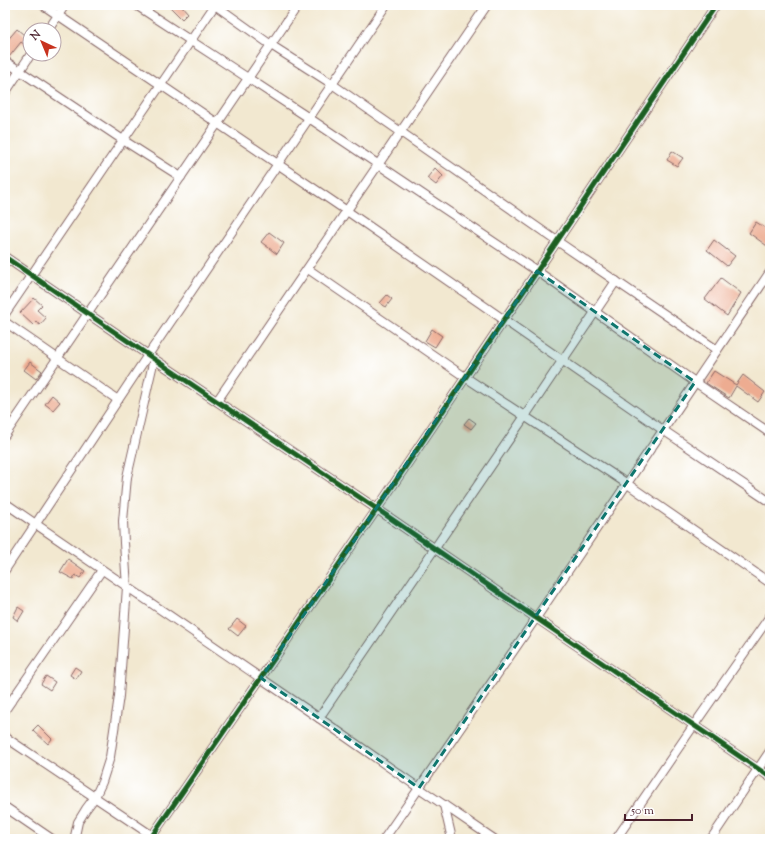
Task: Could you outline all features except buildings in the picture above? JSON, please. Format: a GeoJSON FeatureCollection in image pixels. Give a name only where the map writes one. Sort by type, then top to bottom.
{"type":"FeatureCollection","features":[{"type":"Feature","properties":{"kind":"street"},"geometry":{"type":"LineString","coordinates":[[43,5],[347,211],[662,430],[770,502]]}},
{"type":"Feature","properties":{"kind":"street"},"geometry":{"type":"LineString","coordinates":[[53,22],[65,5]]}},
{"type":"Feature","properties":{"kind":"street"},"geometry":{"type":"LineString","coordinates":[[136,5],[249,77],[536,271],[770,433]]}},
{"type":"Feature","properties":{"kind":"street"},"geometry":{"type":"LineString","coordinates":[[5,314],[215,5],[271,45],[332,84],[557,241],[717,350]]}},
{"type":"Feature","properties":{"kind":"street"},"geometry":{"type":"LineString","coordinates":[[5,435],[298,5]]}},
{"type":"Feature","properties":{"kind":"street"},"geometry":{"type":"LineString","coordinates":[[5,570],[118,400],[151,357],[278,164],[386,5]]}},
{"type":"Feature","properties":{"kind":"street"},"geometry":{"type":"LineString","coordinates":[[217,402],[487,5]]}},
{"type":"Feature","properties":{"kind":"street"},"geometry":{"type":"LineString","coordinates":[[5,737],[153,838],[377,509],[716,5]]}},
{"type":"Feature","properties":{"kind":"street"},"geometry":{"type":"LineString","coordinates":[[5,62],[181,177]]}},
{"type":"Feature","properties":{"kind":"street"},"geometry":{"type":"LineString","coordinates":[[5,93],[26,62]]}},
{"type":"Feature","properties":{"kind":"street"},"geometry":{"type":"LineString","coordinates":[[5,257],[770,777]]}},
{"type":"Feature","properties":{"kind":"street"},"geometry":{"type":"LineString","coordinates":[[308,269],[465,377],[626,483],[770,583]]}},
{"type":"Feature","properties":{"kind":"street"},"geometry":{"type":"LineString","coordinates":[[384,839],[536,618],[770,272]]}},
{"type":"Feature","properties":{"kind":"street"},"geometry":{"type":"LineString","coordinates":[[320,718],[616,281]]}},
{"type":"Feature","properties":{"kind":"street"},"geometry":{"type":"LineString","coordinates":[[5,322],[118,400]]}},
{"type":"Feature","properties":{"kind":"street"},"geometry":{"type":"LineString","coordinates":[[75,839],[78,822],[95,797],[102,782],[110,757],[119,696],[127,587],[123,521],[127,477],[149,386],[151,357]]}},
{"type":"Feature","properties":{"kind":"street"},"geometry":{"type":"LineString","coordinates":[[5,503],[494,839]]}},
{"type":"Feature","properties":{"kind":"street"},"geometry":{"type":"LineString","coordinates":[[5,710],[102,570]]}},
{"type":"Feature","properties":{"kind":"street"},"geometry":{"type":"LineString","coordinates":[[616,839],[770,616]]}},
{"type":"Feature","properties":{"kind":"street"},"geometry":{"type":"LineString","coordinates":[[711,839],[770,751]]}},
{"type":"Feature","properties":{"kind":"street"},"geometry":{"type":"LineString","coordinates":[[444,805],[452,839]]}},
{"type":"Feature","properties":{"kind":"street"},"geometry":{"type":"LineString","coordinates":[[5,807],[52,839]]}},
{"type":"Feature","properties":{"kind":"highlighted area"},"geometry":{"type":"Polygon","coordinates":[[[537,271],[695,382],[419,788],[261,678],[537,271]]]}},
{"type":"Feature","properties":{"kind":"cycle path"},"geometry":{"type":"LineString","coordinates":[[150,839],[377,509],[716,5]]}},
{"type":"Feature","properties":{"kind":"cycle path"},"geometry":{"type":"LineString","coordinates":[[5,257],[770,777]]}}]}
